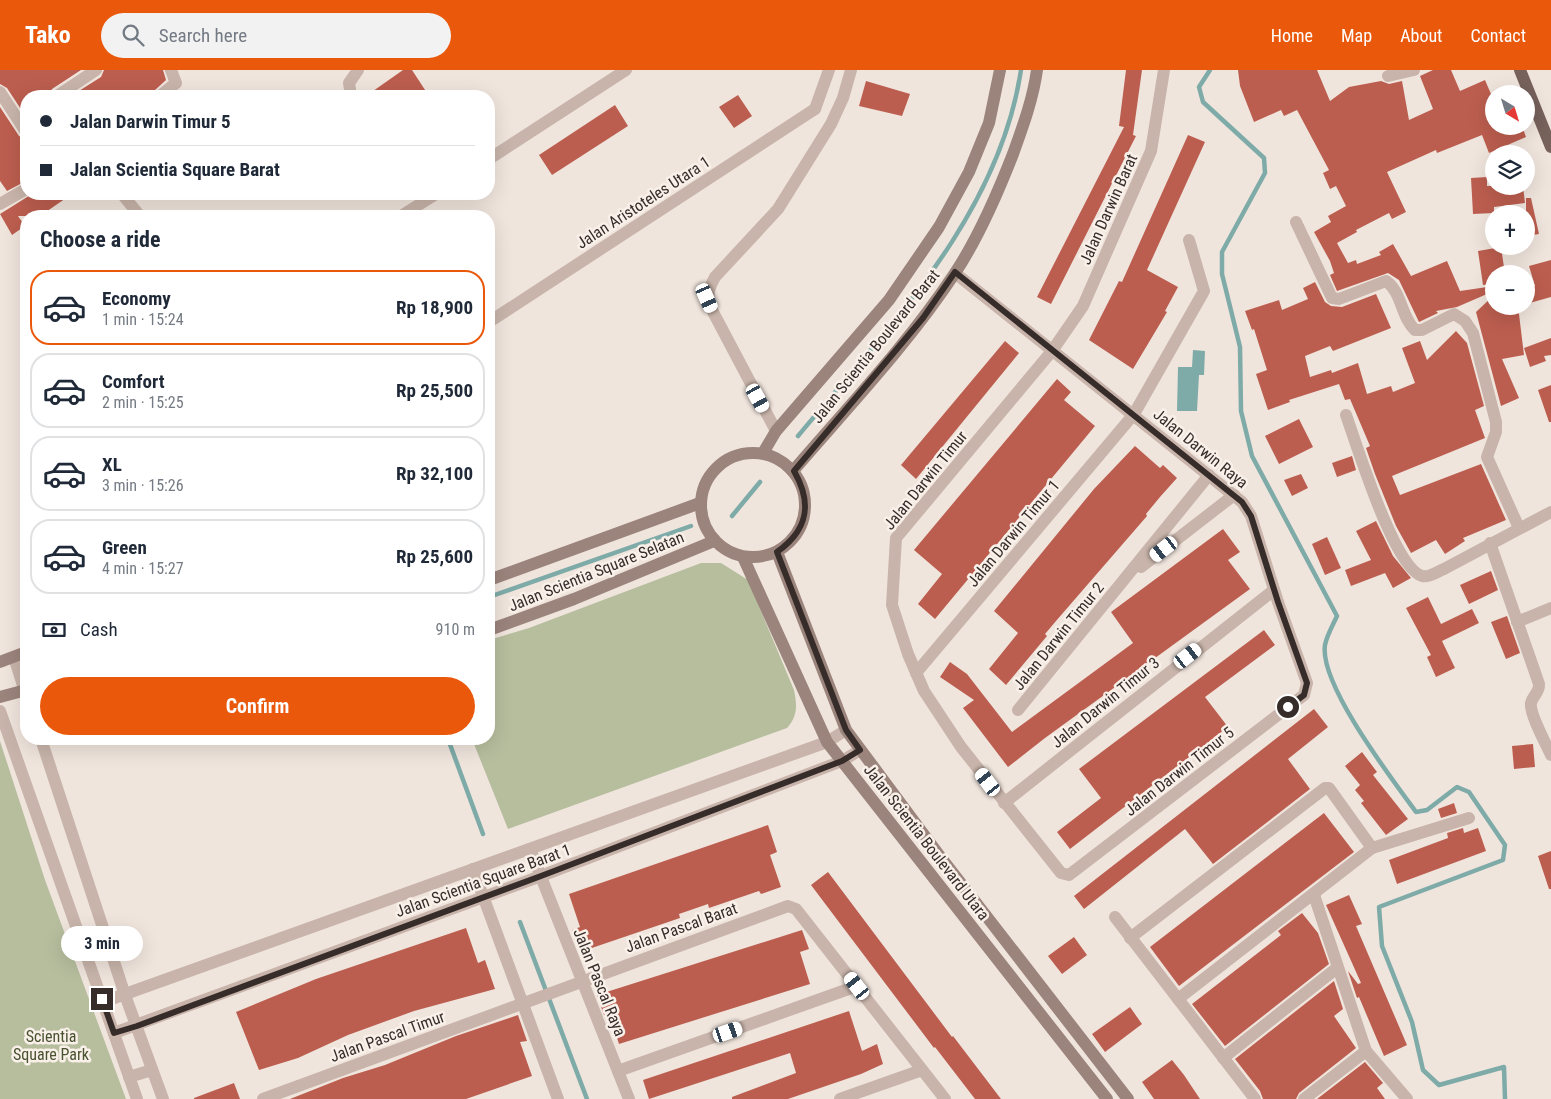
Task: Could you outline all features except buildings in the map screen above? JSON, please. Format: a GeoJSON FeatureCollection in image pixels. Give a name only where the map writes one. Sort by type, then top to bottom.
{"type":"FeatureCollection","features":[{"type":"Feature","properties":{"kind":"main road"},"geometry":{"type":"LineString","coordinates":[[1520,70],[1551,147]]}},
{"type":"Feature","properties":{"kind":"street"},"geometry":{"type":"LineString","coordinates":[[66,90],[96,70]]}},
{"type":"Feature","properties":{"kind":"street"},"geometry":{"type":"LineString","coordinates":[[167,90],[176,83],[171,70]]}},
{"type":"Feature","properties":{"kind":"street"},"geometry":{"type":"LineString","coordinates":[[350,90],[348,83],[358,70]]}},
{"type":"Feature","properties":{"kind":"street"},"geometry":{"type":"LineString","coordinates":[[495,155],[626,70]]}},
{"type":"Feature","properties":{"kind":"street"},"geometry":{"type":"LineString","coordinates":[[829,70],[815,109],[831,124]]}},
{"type":"Feature","properties":{"kind":"street"},"geometry":{"type":"LineString","coordinates":[[776,431],[712,310],[707,298],[708,289],[715,277],[778,209],[831,124],[843,98],[851,70]]}},
{"type":"Feature","properties":{"kind":"street","name":"Jalan Scientia Boulevard Barat"},"geometry":{"type":"LineString","coordinates":[[763,454],[776,431],[889,300],[939,227],[969,172],[989,123],[1000,70]]}},
{"type":"Feature","properties":{"kind":"street","name":"Jalan Scientia Boulevard Barat"},"geometry":{"type":"LineString","coordinates":[[794,471],[923,318],[955,272],[998,194],[1026,118],[1037,70]]}},
{"type":"Feature","properties":{"kind":"street","name":"Jalan Darwin Barat"},"geometry":{"type":"LineString","coordinates":[[1052,351],[1083,306],[1151,151],[1164,70]]}},
{"type":"Feature","properties":{"kind":"street"},"geometry":{"type":"LineString","coordinates":[[1388,76],[1414,70]]}},
{"type":"Feature","properties":{"kind":"street"},"geometry":{"type":"LineString","coordinates":[[0,92],[20,119]]}},
{"type":"Feature","properties":{"kind":"street","name":"Jalan Aristoteles Utara 1"},"geometry":{"type":"LineString","coordinates":[[495,318],[815,109]]}},
{"type":"Feature","properties":{"kind":"street"},"geometry":{"type":"LineString","coordinates":[[2,200],[20,192]]}},
{"type":"Feature","properties":{"kind":"street"},"geometry":{"type":"LineString","coordinates":[[127,200],[135,210]]}},
{"type":"Feature","properties":{"kind":"street"},"geometry":{"type":"LineString","coordinates":[[406,210],[415,200]]}},
{"type":"Feature","properties":{"kind":"street"},"geometry":{"type":"LineString","coordinates":[[1296,222],[1332,298],[1339,299],[1386,281],[1392,286],[1409,323],[1415,330],[1422,330],[1454,314],[1470,326],[1496,422],[1496,432],[1487,457],[1519,528]]}},
{"type":"Feature","properties":{"kind":"street","name":"Jalan Darwin Timur 1"},"geometry":{"type":"LineString","coordinates":[[916,673],[1134,414],[1204,291],[1189,240]]}},
{"type":"Feature","properties":{"kind":"street","name":"Jalan Darwin Raya"},"geometry":{"type":"LineString","coordinates":[[955,272],[1242,502],[1251,516],[1274,590],[1307,683]]}},
{"type":"Feature","properties":{"kind":"street","name":"Jalan Darwin Timur"},"geometry":{"type":"LineString","coordinates":[[1052,351],[896,538],[892,605],[924,691],[961,747],[1062,873]]}},
{"type":"Feature","properties":{"kind":"street"},"geometry":{"type":"LineString","coordinates":[[1346,415],[1388,531],[1416,573],[1426,576],[1551,512]]}},
{"type":"Feature","properties":{"kind":"street"},"geometry":{"type":"LineString","coordinates":[[745,453],[763,454],[780,460],[794,471],[802,484],[806,500],[805,516],[799,530],[790,543],[777,552],[761,558],[743,557],[727,552],[714,541],[704,523],[700,502],[704,485],[714,470],[728,459],[745,453]]}},
{"type":"Feature","properties":{"kind":"street","name":"Jalan Darwin Timur 2"},"geometry":{"type":"LineString","coordinates":[[1018,710],[1209,475]]}},
{"type":"Feature","properties":{"kind":"street","name":"Jalan Darwin Timur 2"},"geometry":{"type":"LineString","coordinates":[[1122,582],[1234,495]]}},
{"type":"Feature","properties":{"kind":"street","name":"Jalan Scientia Square Selatan"},"geometry":{"type":"LineString","coordinates":[[495,578],[700,502]]}},
{"type":"Feature","properties":{"kind":"street","name":"Jalan Scientia Square Selatan"},"geometry":{"type":"LineString","coordinates":[[495,628],[574,599],[714,541]]}},
{"type":"Feature","properties":{"kind":"street"},"geometry":{"type":"LineString","coordinates":[[1490,543],[1539,684],[1539,689],[1531,703],[1532,712],[1551,755]]}},
{"type":"Feature","properties":{"kind":"street","name":"Jalan Scientia Boulevard Utara"},"geometry":{"type":"LineString","coordinates":[[777,552],[846,730],[1128,1099]]}},
{"type":"Feature","properties":{"kind":"street","name":"Jalan Scientia Boulevard Utara"},"geometry":{"type":"LineString","coordinates":[[743,557],[827,742],[1107,1099]]}},
{"type":"Feature","properties":{"kind":"street","name":"Jalan Darwin Timur 3"},"geometry":{"type":"LineString","coordinates":[[1004,803],[1274,590]]}},
{"type":"Feature","properties":{"kind":"street"},"geometry":{"type":"LineString","coordinates":[[1517,622],[1551,608]]}},
{"type":"Feature","properties":{"kind":"street"},"geometry":{"type":"LineString","coordinates":[[0,662],[20,654]]}},
{"type":"Feature","properties":{"kind":"street","name":"Jalan Darwin Timur 5"},"geometry":{"type":"LineString","coordinates":[[1062,873],[1072,873],[1304,695],[1307,683]]}},
{"type":"Feature","properties":{"kind":"street"},"geometry":{"type":"LineString","coordinates":[[0,697],[20,693]]}},
{"type":"Feature","properties":{"kind":"street"},"geometry":{"type":"LineString","coordinates":[[0,711],[137,1099]]}},
{"type":"Feature","properties":{"kind":"street","name":"Jalan Scientia Square Barat 1"},"geometry":{"type":"LineString","coordinates":[[104,1002],[827,742],[846,730]]}},
{"type":"Feature","properties":{"kind":"street"},"geometry":{"type":"LineString","coordinates":[[43,745],[125,995],[163,1099]]}},
{"type":"Feature","properties":{"kind":"street","name":"Jalan Scientia Square Barat 1"},"geometry":{"type":"LineString","coordinates":[[114,1033],[541,876],[842,761],[860,750]]}},
{"type":"Feature","properties":{"kind":"street"},"geometry":{"type":"LineString","coordinates":[[1130,938],[1325,788],[1329,788],[1372,848]]}},
{"type":"Feature","properties":{"kind":"street"},"geometry":{"type":"LineString","coordinates":[[1178,999],[1314,896],[1372,848],[1469,818]]}},
{"type":"Feature","properties":{"kind":"street","name":"Jalan Pascal Raya"},"geometry":{"type":"LineString","coordinates":[[530,849],[629,1099]]}},
{"type":"Feature","properties":{"kind":"street"},"geometry":{"type":"LineString","coordinates":[[473,869],[522,1004],[553,1098]]}},
{"type":"Feature","properties":{"kind":"street"},"geometry":{"type":"LineString","coordinates":[[1314,896],[1366,1051],[1407,1099]]}},
{"type":"Feature","properties":{"kind":"street","name":"Jalan Pascal Barat"},"geometry":{"type":"LineString","coordinates":[[557,990],[582,979],[788,906],[796,909],[857,986]]}},
{"type":"Feature","properties":{"kind":"street"},"geometry":{"type":"LineString","coordinates":[[1115,917],[1255,1099]]}},
{"type":"Feature","properties":{"kind":"street"},"geometry":{"type":"LineString","coordinates":[[1223,1058],[1338,968]]}},
{"type":"Feature","properties":{"kind":"street"},"geometry":{"type":"LineString","coordinates":[[618,1071],[857,986],[945,1099]]}},
{"type":"Feature","properties":{"kind":"street","name":"Jalan Pascal Timur"},"geometry":{"type":"LineString","coordinates":[[263,1099],[557,990]]}},
{"type":"Feature","properties":{"kind":"street"},"geometry":{"type":"LineString","coordinates":[[1304,1099],[1366,1051]]}},
{"type":"Feature","properties":{"kind":"street"},"geometry":{"type":"LineString","coordinates":[[129,1077],[152,1070]]}},
{"type":"Feature","properties":{"kind":"street"},"geometry":{"type":"LineString","coordinates":[[840,1099],[922,1070]]}},
{"type":"Feature","properties":{"kind":"green space"},"geometry":{"type":"Polygon","coordinates":[[[701,563],[721,563],[748,580],[794,690],[796,701],[795,715],[787,728],[508,829],[474,745],[495,745],[495,638],[529,628],[701,563]]]}},
{"type":"Feature","properties":{"kind":"green space","name":"Scientia Square Park"},"geometry":{"type":"Polygon","coordinates":[[[0,741],[45,880],[126,1099],[0,1099],[0,741]]]}},
{"type":"Feature","properties":{"kind":"water"},"geometry":{"type":"Polygon","coordinates":[[[1193,350],[1205,351],[1204,375],[1199,375],[1197,411],[1177,411],[1178,367],[1192,367],[1193,350]]]}},
{"type":"Feature","properties":{"kind":"waterway"},"geometry":{"type":"LineString","coordinates":[[798,436],[903,310],[965,221],[990,173],[1009,123],[1021,70]]}},
{"type":"Feature","properties":{"kind":"waterway"},"geometry":{"type":"LineString","coordinates":[[1210,70],[1199,87],[1203,102],[1264,158],[1265,173],[1222,252],[1222,274],[1240,347],[1241,411],[1252,456],[1337,616],[1325,645],[1326,662],[1333,683],[1359,731],[1416,812],[1427,810],[1457,787],[1469,792],[1505,845],[1503,860],[1379,907],[1382,946],[1412,1022],[1423,1070],[1439,1085],[1504,1067],[1505,1099]]}},
{"type":"Feature","properties":{"kind":"waterway"},"geometry":{"type":"LineString","coordinates":[[732,516],[760,482]]}},
{"type":"Feature","properties":{"kind":"waterway"},"geometry":{"type":"LineString","coordinates":[[495,595],[691,526]]}},
{"type":"Feature","properties":{"kind":"waterway"},"geometry":{"type":"LineString","coordinates":[[450,745],[483,834]]}},
{"type":"Feature","properties":{"kind":"waterway"},"geometry":{"type":"LineString","coordinates":[[520,922],[587,1099]]}},
{"type":"Feature","properties":{"kind":"route"},"geometry":{"type":"LineString","coordinates":[[102,999],[114,1033],[137,1026],[612,849],[842,761],[860,750],[846,730],[777,552],[790,543],[799,530],[805,516],[806,500],[802,484],[794,471],[923,318],[955,272],[1242,502],[1251,516],[1278,602],[1307,683],[1304,695],[1288,707]]}}]}
